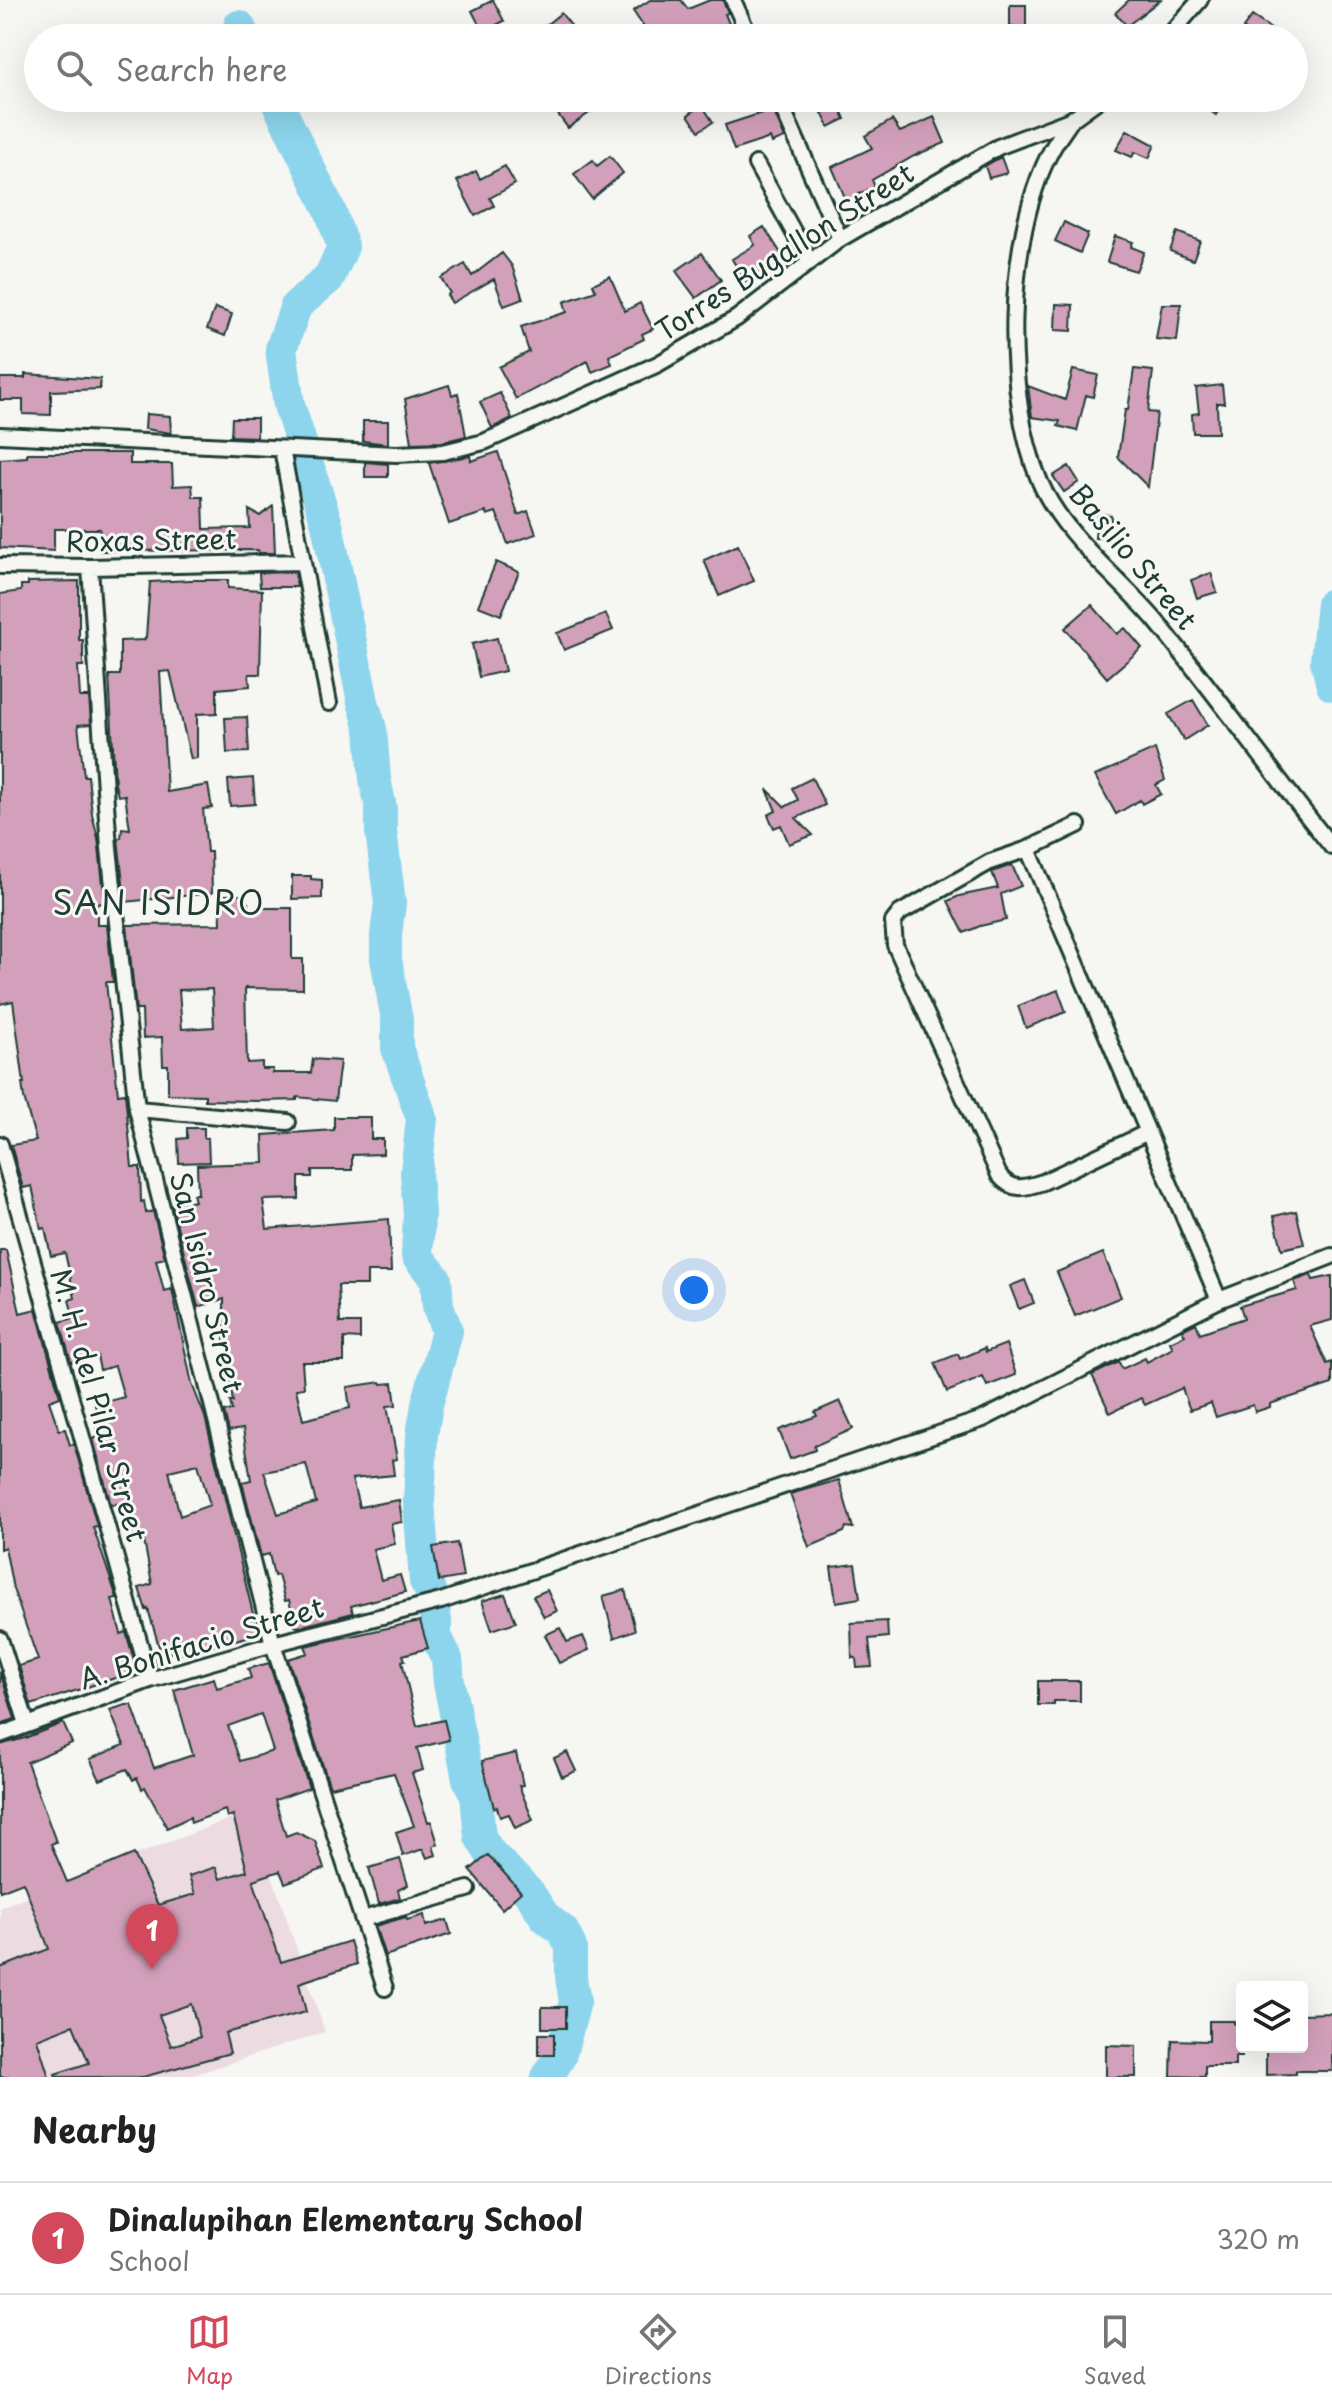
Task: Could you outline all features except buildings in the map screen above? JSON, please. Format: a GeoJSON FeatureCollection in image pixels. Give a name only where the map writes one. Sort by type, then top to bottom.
{"type":"FeatureCollection","features":[{"type":"Feature","properties":{"kind":"street"},"geometry":{"type":"LineString","coordinates":[[733,0],[744,24]]}},
{"type":"Feature","properties":{"kind":"street"},"geometry":{"type":"LineString","coordinates":[[1179,24],[1200,0]]}},
{"type":"Feature","properties":{"kind":"street"},"geometry":{"type":"LineString","coordinates":[[784,112],[840,239]]}},
{"type":"Feature","properties":{"kind":"street"},"geometry":{"type":"LineString","coordinates":[[1072,119],[1082,112]]}},
{"type":"Feature","properties":{"kind":"street","name":"Torres Bugallon Street"},"geometry":{"type":"LineString","coordinates":[[0,435],[345,453],[443,452],[484,442],[658,364],[737,318],[840,239],[998,147],[1072,119]]}},
{"type":"Feature","properties":{"kind":"street","name":"Basilio Street"},"geometry":{"type":"LineString","coordinates":[[1072,119],[1049,154],[1038,182],[1023,237],[1017,283],[1015,336],[1018,390],[1025,435],[1040,481],[1055,510],[1154,619],[1278,782],[1332,847]]}},
{"type":"Feature","properties":{"kind":"street"},"geometry":{"type":"LineString","coordinates":[[756,164],[810,262]]}},
{"type":"Feature","properties":{"kind":"street"},"geometry":{"type":"LineString","coordinates":[[285,449],[329,703]]}},
{"type":"Feature","properties":{"kind":"street","name":"Roxas Street"},"geometry":{"type":"LineString","coordinates":[[0,566],[303,562]]}},
{"type":"Feature","properties":{"kind":"street","name":"San Isidro Street"},"geometry":{"type":"LineString","coordinates":[[90,567],[109,848],[137,1109],[273,1644],[385,1988]]}},
{"type":"Feature","properties":{"kind":"street"},"geometry":{"type":"LineString","coordinates":[[1078,825],[1028,849],[990,862],[911,905],[893,922],[895,945],[999,1175],[1006,1184],[1015,1188],[1043,1182],[1148,1132]]}},
{"type":"Feature","properties":{"kind":"street"},"geometry":{"type":"LineString","coordinates":[[1028,849],[1219,1300]]}},
{"type":"Feature","properties":{"kind":"street"},"geometry":{"type":"LineString","coordinates":[[137,1109],[288,1122]]}},
{"type":"Feature","properties":{"kind":"street","name":"M. H. del Pilar Street"},"geometry":{"type":"LineString","coordinates":[[0,1144],[150,1680]]}},
{"type":"Feature","properties":{"kind":"street","name":"A. Bonifacio Street"},"geometry":{"type":"LineString","coordinates":[[0,1735],[150,1680],[273,1644],[441,1601],[983,1419],[1219,1300],[1332,1256]]}},
{"type":"Feature","properties":{"kind":"street"},"geometry":{"type":"LineString","coordinates":[[0,1639],[27,1724]]}},
{"type":"Feature","properties":{"kind":"street"},"geometry":{"type":"LineString","coordinates":[[363,1919],[468,1889]]}},
{"type":"Feature","properties":{"kind":"shaded area"},"geometry":{"type":"Polygon","coordinates":[[[250,1811],[325,2032],[187,2077],[0,2077],[0,1907],[250,1811]]]}},
{"type":"Feature","properties":{"kind":"waterway"},"geometry":{"type":"LineString","coordinates":[[282,112],[330,210],[343,247],[329,278],[296,306],[281,349],[289,405],[327,524],[371,729],[390,903],[386,959],[397,1020],[397,1048],[422,1119],[416,1172],[419,1215],[417,1256],[436,1279],[438,1306],[447,1331],[422,1435],[419,1502],[425,1581],[430,1590],[436,1636],[447,1659],[468,1779],[476,1796],[480,1837],[490,1853],[530,1894],[545,1917],[563,1931],[571,1947],[575,2002],[560,2057],[547,2077]]}},
{"type":"Feature","properties":{"kind":"waterway"},"geometry":{"type":"LineString","coordinates":[[1332,604],[1326,661],[1332,685]]}},
{"type":"Feature","properties":{"kind":"place","name":"Dinalupihan Elementary School"},"geometry":{"type":"Point","coordinates":[152,1970]}},
{"type":"Feature","properties":{"kind":"district","name":"SAN ISIDRO"},"geometry":{"type":"Point","coordinates":[159,902]}}]}
